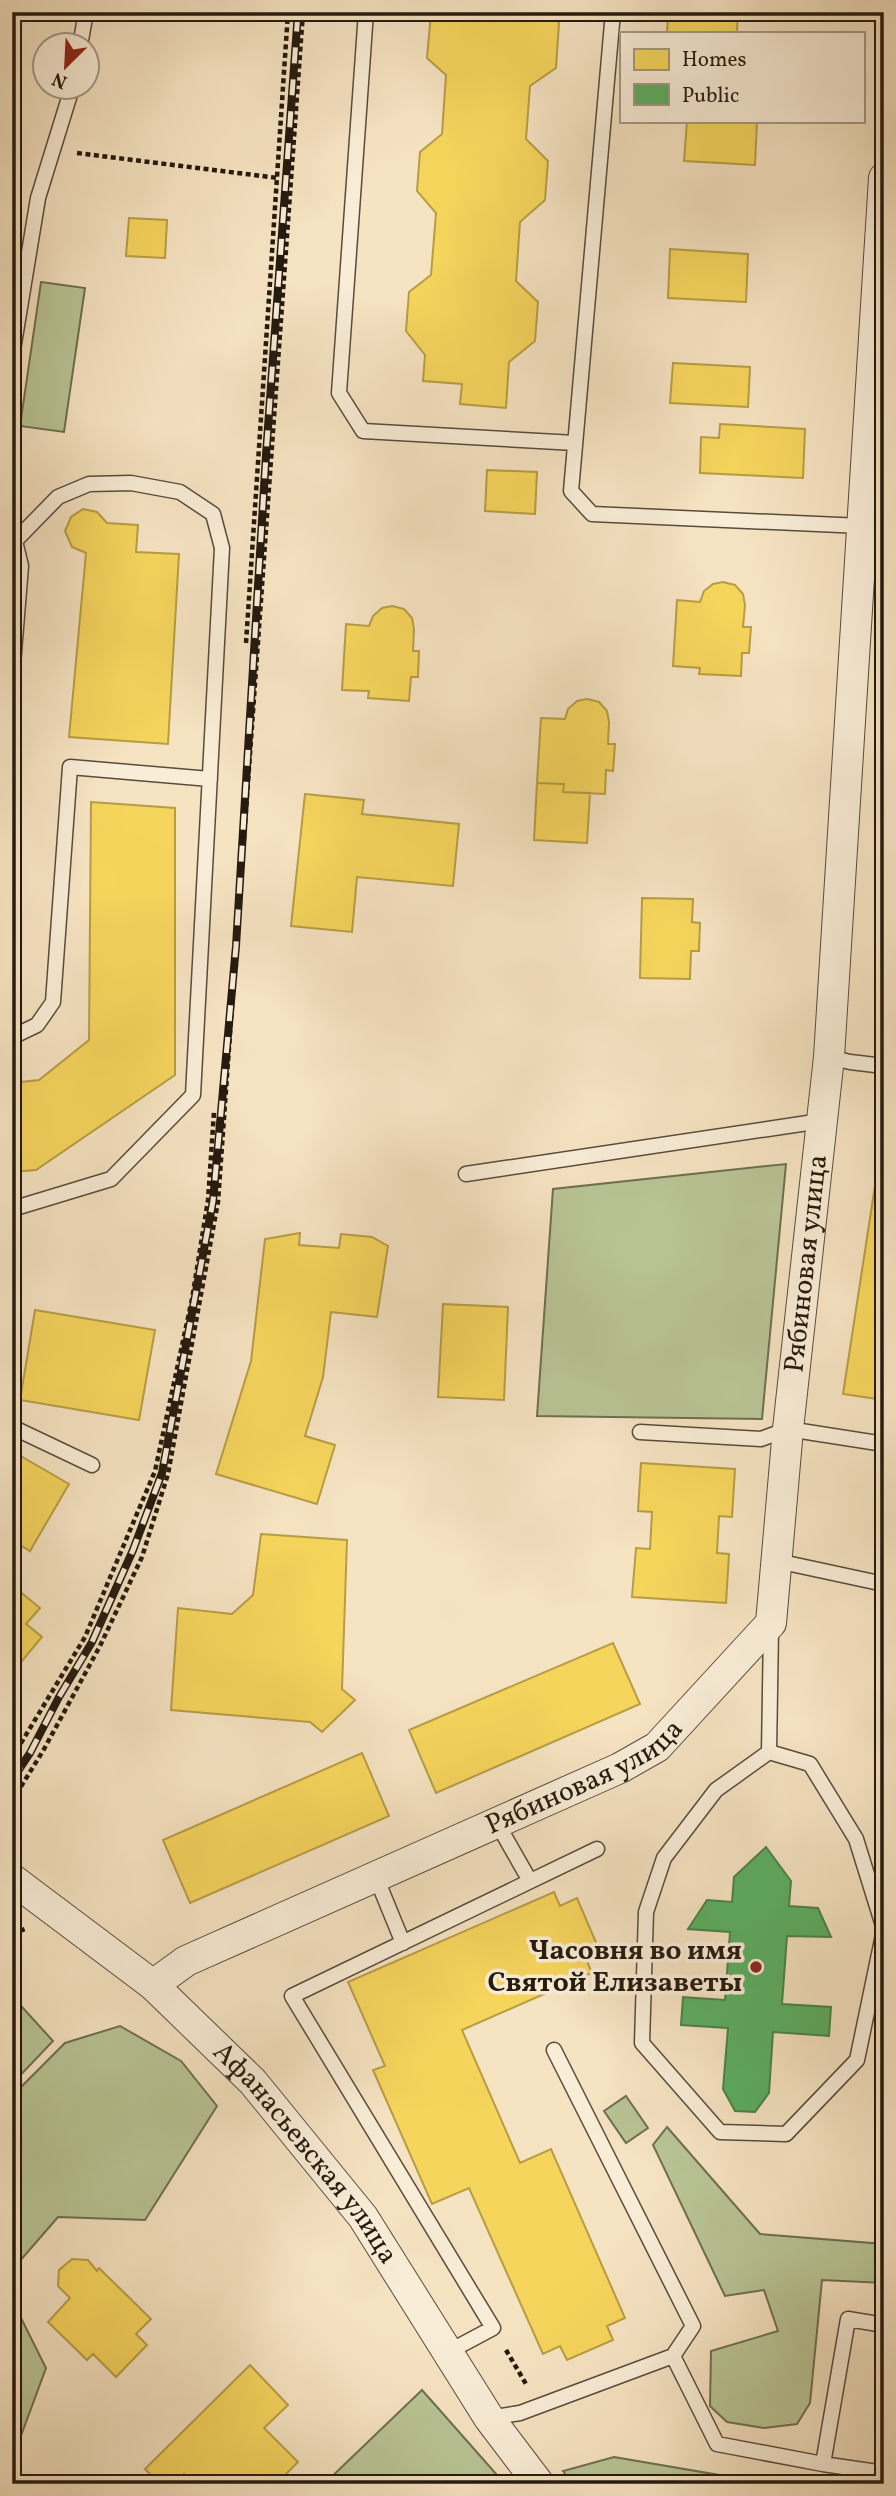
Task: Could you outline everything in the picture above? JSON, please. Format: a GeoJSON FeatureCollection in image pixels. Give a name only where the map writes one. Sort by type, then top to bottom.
{"type":"FeatureCollection","features":[{"type":"Feature","properties":{"kind":"street","name":"Рябиновая улица"},"geometry":{"type":"LineString","coordinates":[[153,1986],[186,1961],[620,1768],[657,1747],[771,1623],[788,1429],[829,1057],[884,178]]}},
{"type":"Feature","properties":{"kind":"street","name":"Афанасьевская улица"},"geometry":{"type":"LineString","coordinates":[[12,1879],[153,1986],[253,2082],[363,2217],[489,2418],[539,2484]]}},
{"type":"Feature","properties":{"kind":"lane"},"geometry":{"type":"LineString","coordinates":[[82,32],[86,12]]}},
{"type":"Feature","properties":{"kind":"lane"},"geometry":{"type":"LineString","coordinates":[[366,12],[339,393],[363,430],[576,443]]}},
{"type":"Feature","properties":{"kind":"lane"},"geometry":{"type":"LineString","coordinates":[[613,12],[571,491],[592,514],[862,526]]}},
{"type":"Feature","properties":{"kind":"lane"},"geometry":{"type":"LineString","coordinates":[[12,356],[38,198],[68,102]]}},
{"type":"Feature","properties":{"kind":"lane"},"geometry":{"type":"LineString","coordinates":[[12,677],[21,566],[14,541],[58,497],[89,484],[131,482],[180,492],[213,514],[222,548],[193,1095],[111,1178],[12,1209]]}},
{"type":"Feature","properties":{"kind":"lane"},"geometry":{"type":"LineString","coordinates":[[12,1037],[37,1025],[53,1002],[70,767],[210,779]]}},
{"type":"Feature","properties":{"kind":"lane"},"geometry":{"type":"LineString","coordinates":[[829,1057],[884,1066]]}},
{"type":"Feature","properties":{"kind":"lane"},"geometry":{"type":"LineString","coordinates":[[466,1174],[821,1121]]}},
{"type":"Feature","properties":{"kind":"lane"},"geometry":{"type":"LineString","coordinates":[[12,1427],[92,1465]]}},
{"type":"Feature","properties":{"kind":"lane"},"geometry":{"type":"LineString","coordinates":[[640,1432],[761,1439],[788,1429],[884,1444]]}},
{"type":"Feature","properties":{"kind":"lane"},"geometry":{"type":"LineString","coordinates":[[777,1561],[884,1584]]}},
{"type":"Feature","properties":{"kind":"lane"},"geometry":{"type":"LineString","coordinates":[[769,1752],[771,1623]]}},
{"type":"Feature","properties":{"kind":"lane"},"geometry":{"type":"LineString","coordinates":[[769,1752],[810,1764],[856,1839],[884,1929],[857,2060],[786,2134],[720,2132],[642,2043],[646,1912],[664,1858],[716,1790],[769,1752]]}},
{"type":"Feature","properties":{"kind":"lane"},"geometry":{"type":"LineString","coordinates":[[497,1823],[530,1881]]}},
{"type":"Feature","properties":{"kind":"lane"},"geometry":{"type":"LineString","coordinates":[[448,2353],[492,2328],[292,1996],[597,1849]]}},
{"type":"Feature","properties":{"kind":"lane"},"geometry":{"type":"LineString","coordinates":[[376,1877],[403,1943]]}},
{"type":"Feature","properties":{"kind":"lane"},"geometry":{"type":"LineString","coordinates":[[489,2418],[520,2413],[673,2356],[693,2326],[554,2050]]}},
{"type":"Feature","properties":{"kind":"lane"},"geometry":{"type":"LineString","coordinates":[[823,2464],[848,2319],[884,2325]]}},
{"type":"Feature","properties":{"kind":"lane"},"geometry":{"type":"LineString","coordinates":[[673,2356],[717,2444],[884,2473]]}},
{"type":"Feature","properties":{"kind":"path"},"geometry":{"type":"LineString","coordinates":[[54,149],[278,178]]}},
{"type":"Feature","properties":{"kind":"path"},"geometry":{"type":"LineString","coordinates":[[492,2328],[540,2406]]}},
{"type":"Feature","properties":{"kind":"green space"},"geometry":{"type":"Polygon","coordinates":[[[41,282],[85,288],[64,432],[20,426],[41,282]]]}},
{"type":"Feature","properties":{"kind":"green space"},"geometry":{"type":"Polygon","coordinates":[[[786,1164],[762,1419],[537,1416],[553,1189],[786,1164]]]}},
{"type":"Feature","properties":{"kind":"green space"},"geometry":{"type":"Polygon","coordinates":[[[12,1996],[53,2041],[12,2084],[12,1996]]]}},
{"type":"Feature","properties":{"kind":"green space"},"geometry":{"type":"Polygon","coordinates":[[[120,2026],[181,2061],[217,2106],[145,2220],[58,2217],[12,2270],[12,2096],[65,2043],[120,2026]]]}},
{"type":"Feature","properties":{"kind":"green space"},"geometry":{"type":"Polygon","coordinates":[[[626,2096],[648,2128],[626,2143],[604,2111],[626,2096]]]}},
{"type":"Feature","properties":{"kind":"green space"},"geometry":{"type":"Polygon","coordinates":[[[667,2127],[760,2234],[884,2244],[884,2283],[822,2280],[810,2403],[797,2424],[764,2428],[727,2422],[710,2406],[711,2351],[778,2331],[764,2290],[725,2296],[653,2145],[667,2127]]]}},
{"type":"Feature","properties":{"kind":"green space"},"geometry":{"type":"Polygon","coordinates":[[[12,2300],[46,2368],[12,2460],[12,2300]]]}},
{"type":"Feature","properties":{"kind":"green space"},"geometry":{"type":"Polygon","coordinates":[[[422,2390],[505,2484],[324,2484],[422,2390]]]}},
{"type":"Feature","properties":{"kind":"green space"},"geometry":{"type":"Polygon","coordinates":[[[614,2457],[772,2484],[573,2484],[563,2471],[614,2457]]]}},
{"type":"Feature","properties":{"kind":"building: Homes"},"geometry":{"type":"Polygon","coordinates":[[[431,12],[549,12],[559,23],[556,68],[530,86],[526,139],[548,161],[545,200],[520,222],[516,281],[538,302],[535,341],[509,362],[506,408],[460,404],[462,384],[423,381],[425,355],[406,331],[409,292],[431,275],[436,213],[417,191],[420,152],[442,134],[446,75],[427,58],[431,12]]]}},
{"type":"Feature","properties":{"kind":"building: Homes"},"geometry":{"type":"Polygon","coordinates":[[[668,12],[738,12],[737,32],[667,32],[668,12]]]}},
{"type":"Feature","properties":{"kind":"building: Homes"},"geometry":{"type":"Polygon","coordinates":[[[687,122],[757,122],[755,165],[684,161],[687,122]]]}},
{"type":"Feature","properties":{"kind":"building: Homes"},"geometry":{"type":"Polygon","coordinates":[[[129,218],[167,220],[165,258],[126,256],[129,218]]]}},
{"type":"Feature","properties":{"kind":"building: Homes"},"geometry":{"type":"Polygon","coordinates":[[[670,249],[748,254],[746,302],[668,298],[670,249]]]}},
{"type":"Feature","properties":{"kind":"building: Homes"},"geometry":{"type":"Polygon","coordinates":[[[673,363],[750,367],[748,407],[670,403],[673,363]]]}},
{"type":"Feature","properties":{"kind":"building: Homes"},"geometry":{"type":"Polygon","coordinates":[[[720,424],[805,429],[803,478],[700,473],[701,437],[719,438],[720,424]]]}},
{"type":"Feature","properties":{"kind":"building: Homes"},"geometry":{"type":"Polygon","coordinates":[[[487,470],[537,472],[535,514],[485,511],[487,470]]]}},
{"type":"Feature","properties":{"kind":"building: Homes"},"geometry":{"type":"Polygon","coordinates":[[[83,509],[97,512],[107,523],[138,525],[136,552],[179,554],[168,744],[69,737],[86,553],[72,547],[65,531],[71,517],[83,509]]]}},
{"type":"Feature","properties":{"kind":"building: Homes"},"geometry":{"type":"Polygon","coordinates":[[[723,582],[735,585],[743,594],[743,627],[751,627],[749,653],[742,653],[741,676],[699,674],[700,668],[673,666],[677,600],[700,602],[704,591],[713,584],[723,582]]]}},
{"type":"Feature","properties":{"kind":"building: Homes"},"geometry":{"type":"Polygon","coordinates":[[[392,606],[404,609],[412,618],[413,651],[419,651],[418,677],[411,677],[409,701],[368,698],[369,691],[342,690],[346,624],[369,626],[373,616],[382,608],[392,606]]]}},
{"type":"Feature","properties":{"kind":"building: Homes"},"geometry":{"type":"Polygon","coordinates":[[[587,699],[599,702],[607,711],[608,744],[615,744],[613,771],[606,770],[605,794],[563,792],[564,784],[537,783],[541,718],[565,719],[568,709],[577,701],[587,699]]]}},
{"type":"Feature","properties":{"kind":"building: Homes"},"geometry":{"type":"Polygon","coordinates":[[[537,783],[564,784],[563,792],[590,793],[587,843],[534,840],[537,783]]]}},
{"type":"Feature","properties":{"kind":"building: Homes"},"geometry":{"type":"Polygon","coordinates":[[[305,794],[364,800],[362,814],[459,824],[453,886],[357,877],[352,932],[291,926],[305,794]]]}},
{"type":"Feature","properties":{"kind":"building: Homes"},"geometry":{"type":"Polygon","coordinates":[[[91,802],[175,808],[175,1075],[36,1170],[12,1172],[12,1083],[39,1080],[89,1040],[91,802]]]}},
{"type":"Feature","properties":{"kind":"building: Homes"},"geometry":{"type":"Polygon","coordinates":[[[642,898],[693,899],[692,922],[700,923],[699,951],[691,951],[690,979],[640,978],[642,898]]]}},
{"type":"Feature","properties":{"kind":"building: Homes"},"geometry":{"type":"Polygon","coordinates":[[[884,1127],[884,1400],[843,1394],[884,1127]]]}},
{"type":"Feature","properties":{"kind":"building: Homes"},"geometry":{"type":"Polygon","coordinates":[[[300,1233],[299,1245],[339,1248],[341,1234],[372,1237],[388,1246],[377,1317],[331,1312],[323,1377],[305,1436],[335,1445],[317,1504],[216,1474],[251,1361],[265,1239],[300,1233]]]}},
{"type":"Feature","properties":{"kind":"building: Homes"},"geometry":{"type":"Polygon","coordinates":[[[443,1304],[508,1307],[504,1400],[438,1397],[443,1304]]]}},
{"type":"Feature","properties":{"kind":"building: Homes"},"geometry":{"type":"Polygon","coordinates":[[[35,1310],[155,1330],[139,1420],[20,1400],[35,1310]]]}},
{"type":"Feature","properties":{"kind":"building: Homes"},"geometry":{"type":"Polygon","coordinates":[[[12,1451],[69,1484],[30,1551],[12,1540],[12,1451]]]}},
{"type":"Feature","properties":{"kind":"building: Homes"},"geometry":{"type":"Polygon","coordinates":[[[641,1463],[735,1469],[732,1517],[719,1516],[717,1553],[729,1554],[726,1603],[632,1597],[636,1548],[650,1549],[652,1512],[638,1511],[641,1463]]]}},
{"type":"Feature","properties":{"kind":"building: Homes"},"geometry":{"type":"Polygon","coordinates":[[[261,1534],[347,1540],[342,1689],[355,1700],[322,1732],[310,1722],[171,1710],[178,1608],[232,1614],[253,1595],[261,1534]]]}},
{"type":"Feature","properties":{"kind":"building: Homes"},"geometry":{"type":"Polygon","coordinates":[[[12,1585],[40,1608],[26,1624],[42,1637],[12,1673],[12,1585]]]}},
{"type":"Feature","properties":{"kind":"building: Homes"},"geometry":{"type":"Polygon","coordinates":[[[613,1643],[640,1704],[436,1793],[409,1730],[613,1643]]]}},
{"type":"Feature","properties":{"kind":"building: Homes"},"geometry":{"type":"Polygon","coordinates":[[[362,1753],[389,1816],[190,1903],[163,1840],[362,1753]]]}},
{"type":"Feature","properties":{"kind":"building: Homes"},"geometry":{"type":"Polygon","coordinates":[[[554,1892],[560,1906],[577,1898],[598,1947],[584,1954],[592,1973],[462,2030],[520,2163],[551,2149],[625,2318],[607,2326],[613,2340],[567,2360],[560,2346],[543,2354],[469,2188],[432,2204],[373,2070],[385,2066],[348,1982],[554,1892]]]}},
{"type":"Feature","properties":{"kind":"building: Homes"},"geometry":{"type":"Polygon","coordinates":[[[72,2259],[88,2260],[97,2271],[99,2268],[151,2319],[136,2334],[147,2345],[116,2377],[93,2354],[87,2360],[48,2322],[70,2298],[58,2286],[59,2270],[72,2259]]]}},
{"type":"Feature","properties":{"kind":"building: Homes"},"geometry":{"type":"Polygon","coordinates":[[[250,2365],[288,2405],[264,2428],[298,2462],[276,2484],[193,2484],[184,2474],[174,2484],[160,2484],[145,2469],[250,2365]]]}},
{"type":"Feature","properties":{"kind":"building: Homes"},"geometry":{"type":"Polygon","coordinates":[[[884,2404],[884,2446],[877,2445],[884,2404]]]}},
{"type":"Feature","properties":{"kind":"building: Public","name":"Часовня во имя Святой Елизаветы"},"geometry":{"type":"Polygon","coordinates":[[[766,1847],[791,1881],[789,1906],[818,1908],[831,1937],[787,1936],[782,2004],[831,2007],[829,2036],[773,2032],[769,2093],[755,2112],[735,2111],[723,2089],[728,2028],[681,2025],[683,1997],[725,2000],[730,1932],[688,1929],[707,1900],[732,1902],[734,1877],[766,1847]]]}},
{"type":"Feature","properties":{"kind":"railway"},"geometry":{"type":"LineString","coordinates":[[12,1780],[92,1642],[133,1550],[162,1473],[213,1201],[236,946],[266,455],[298,12]]}},
{"type":"Feature","properties":{"kind":"place","name":"Часовня во имя Святой Елизаветы"},"geometry":{"type":"Point","coordinates":[756,1967]}}]}
